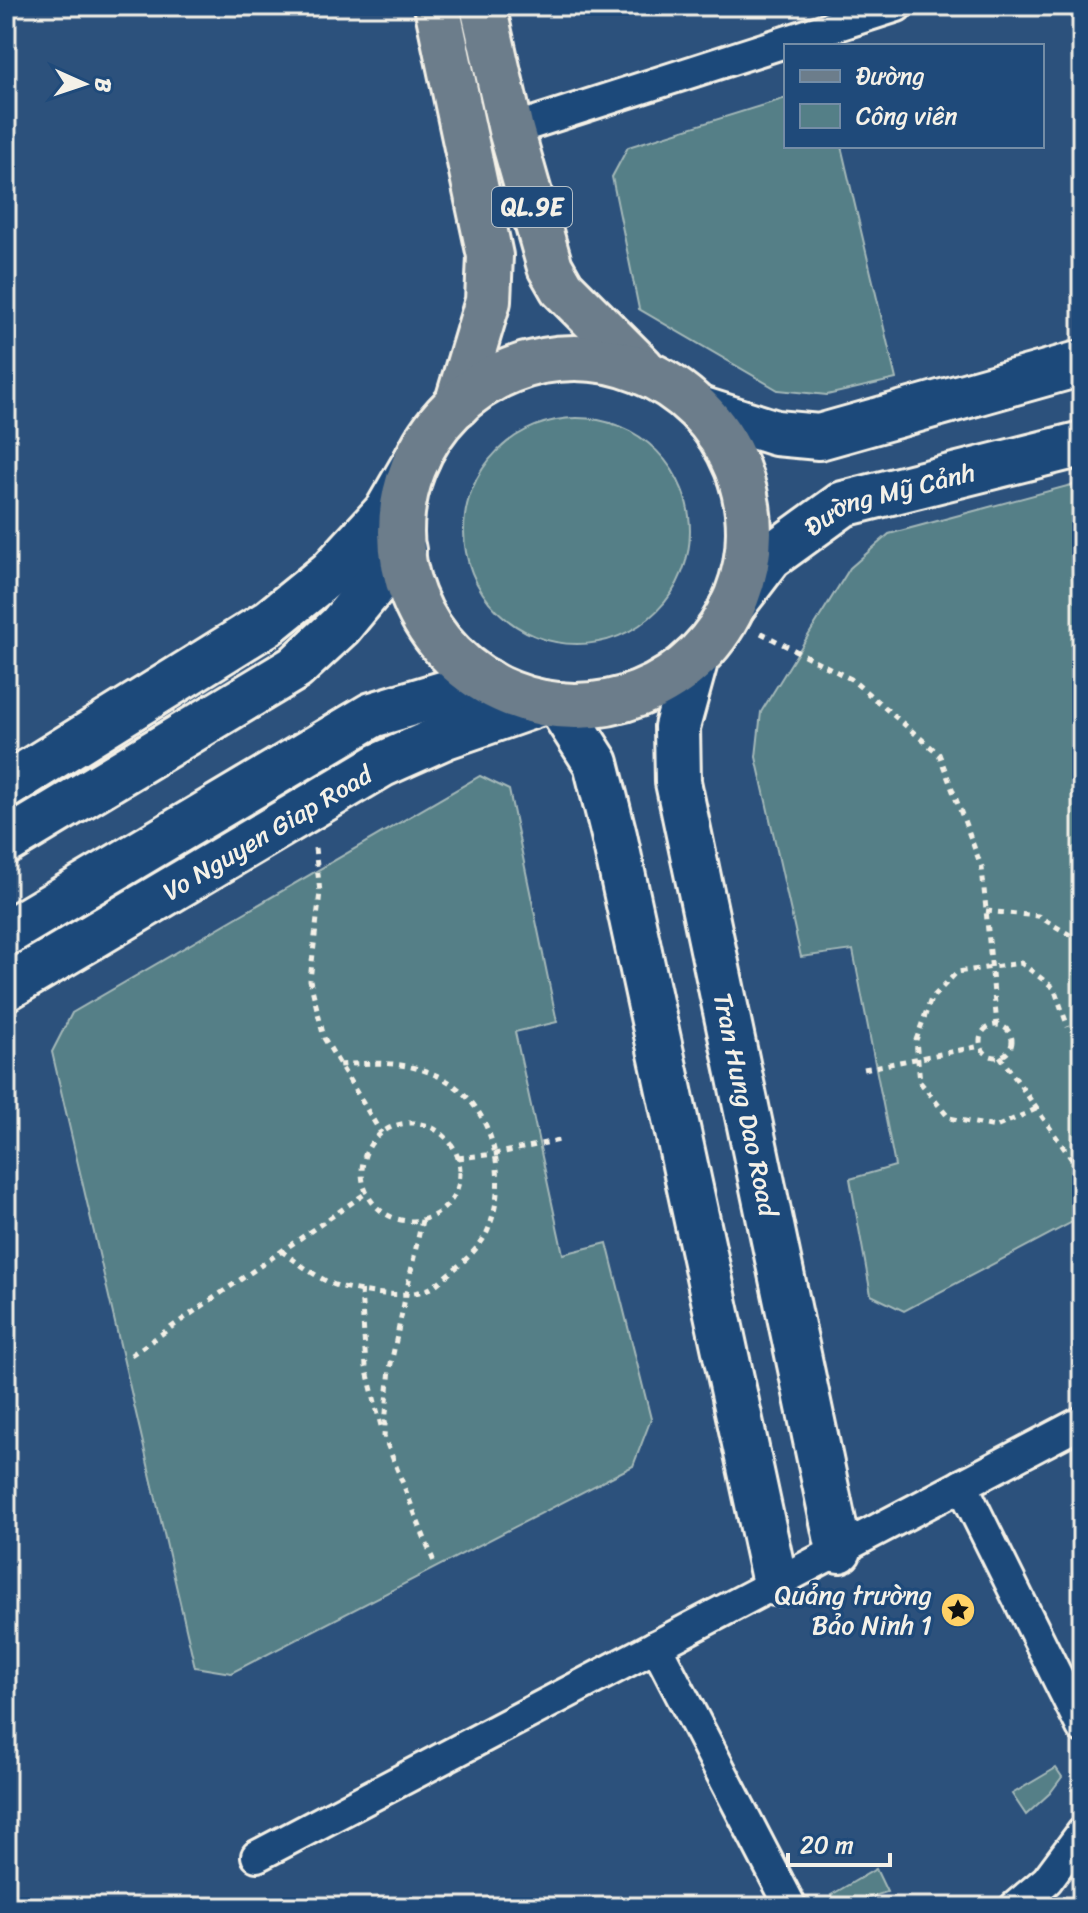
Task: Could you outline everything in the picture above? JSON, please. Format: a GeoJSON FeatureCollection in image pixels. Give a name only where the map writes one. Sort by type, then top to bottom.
{"type":"FeatureCollection","features":[{"type":"Feature","properties":{"kind":"main road","name":"QL.9E"},"geometry":{"type":"LineString","coordinates":[[437,6],[490,256],[488,301],[457,405]]}},
{"type":"Feature","properties":{"kind":"main road","name":"QL.9E"},"geometry":{"type":"LineString","coordinates":[[483,6],[511,130],[550,267],[562,288],[647,373]]}},
{"type":"Feature","properties":{"kind":"main road"},"geometry":{"type":"LineString","coordinates":[[6,786],[268,623],[331,572],[387,511],[448,412],[493,377],[545,359],[602,358],[647,373],[700,409],[776,433],[819,437],[1082,363]]}},
{"type":"Feature","properties":{"kind":"main road"},"geometry":{"type":"LineString","coordinates":[[417,459],[402,513],[404,566],[423,616],[455,659],[498,689],[550,704],[602,705],[653,689],[696,658],[730,612],[747,566],[748,510],[733,455],[700,409]]}},
{"type":"Feature","properties":{"kind":"main road","name":"Đường Mỹ Cảnh"},"geometry":{"type":"LineString","coordinates":[[730,612],[770,557],[843,504],[1082,444]]}},
{"type":"Feature","properties":{"kind":"main road"},"geometry":{"type":"LineString","coordinates":[[6,842],[295,668],[340,626],[403,550]]}},
{"type":"Feature","properties":{"kind":"main road","name":"Tran Hung Dao Road"},"geometry":{"type":"LineString","coordinates":[[696,658],[677,727],[678,782],[839,1550]]}},
{"type":"Feature","properties":{"kind":"main road","name":"Vo Nguyen Giap Road"},"geometry":{"type":"LineString","coordinates":[[6,933],[372,715],[486,681]]}},
{"type":"Feature","properties":{"kind":"main road"},"geometry":{"type":"LineString","coordinates":[[550,704],[596,763],[775,1583]]}},
{"type":"Feature","properties":{"kind":"main road","name":"Vo Nguyen Giap Road"},"geometry":{"type":"LineString","coordinates":[[6,988],[381,765],[446,736],[550,704]]}},
{"type":"Feature","properties":{"kind":"street"},"geometry":{"type":"LineString","coordinates":[[511,130],[812,19],[897,6]]}},
{"type":"Feature","properties":{"kind":"street"},"geometry":{"type":"LineString","coordinates":[[257,1856],[1082,1422]]}},
{"type":"Feature","properties":{"kind":"street"},"geometry":{"type":"LineString","coordinates":[[962,1485],[1082,1727]]}},
{"type":"Feature","properties":{"kind":"street"},"geometry":{"type":"LineString","coordinates":[[656,1646],[791,1907]]}},
{"type":"Feature","properties":{"kind":"street"},"geometry":{"type":"LineString","coordinates":[[1015,1907],[1047,1880],[1082,1833]]}},
{"type":"Feature","properties":{"kind":"path"},"geometry":{"type":"LineString","coordinates":[[730,612],[851,679],[939,754],[982,868],[997,1025]]}},
{"type":"Feature","properties":{"kind":"path"},"geometry":{"type":"LineString","coordinates":[[310,808],[320,892],[310,980],[324,1038],[381,1133]]}},
{"type":"Feature","properties":{"kind":"path"},"geometry":{"type":"LineString","coordinates":[[986,911],[1038,916],[1082,942]]}},
{"type":"Feature","properties":{"kind":"path"},"geometry":{"type":"LineString","coordinates":[[1036,1109],[996,1127],[949,1118],[920,1082],[916,1040],[931,999],[957,972],[1021,963],[1054,988],[1068,1027]]}},
{"type":"Feature","properties":{"kind":"path"},"geometry":{"type":"LineString","coordinates":[[981,1046],[983,1032],[997,1025]]}},
{"type":"Feature","properties":{"kind":"path"},"geometry":{"type":"LineString","coordinates":[[981,1046],[991,1056],[1000,1056],[1009,1049],[1011,1039],[1007,1030],[997,1025]]}},
{"type":"Feature","properties":{"kind":"path"},"geometry":{"type":"LineString","coordinates":[[864,1069],[981,1046]]}},
{"type":"Feature","properties":{"kind":"path"},"geometry":{"type":"LineString","coordinates":[[1000,1056],[1082,1174]]}},
{"type":"Feature","properties":{"kind":"path"},"geometry":{"type":"LineString","coordinates":[[281,1251],[335,1285],[405,1292],[428,1289],[463,1263],[488,1232],[498,1191],[495,1154],[493,1141],[474,1104],[441,1077],[388,1061],[339,1065]]}},
{"type":"Feature","properties":{"kind":"path"},"geometry":{"type":"LineString","coordinates":[[411,1123],[426,1125],[446,1138],[458,1158],[457,1189],[438,1214],[422,1220],[389,1216],[376,1207],[366,1193],[364,1160],[371,1144],[381,1133],[411,1123]]}},
{"type":"Feature","properties":{"kind":"path"},"geometry":{"type":"LineString","coordinates":[[458,1158],[495,1154],[564,1139]]}},
{"type":"Feature","properties":{"kind":"path"},"geometry":{"type":"LineString","coordinates":[[131,1355],[366,1193]]}},
{"type":"Feature","properties":{"kind":"path"},"geometry":{"type":"LineString","coordinates":[[384,1436],[390,1368],[422,1220]]}},
{"type":"Feature","properties":{"kind":"path"},"geometry":{"type":"LineString","coordinates":[[361,1290],[366,1367],[384,1436],[434,1562]]}},
{"type":"Feature","properties":{"kind":"green space"},"geometry":{"type":"Polygon","coordinates":[[[784,99],[784,148],[841,148],[896,379],[827,395],[778,390],[639,309],[612,177],[628,147],[784,99]]]}},
{"type":"Feature","properties":{"kind":"green space"},"geometry":{"type":"Polygon","coordinates":[[[577,418],[599,420],[620,427],[640,437],[657,451],[671,468],[681,488],[688,509],[688,553],[681,574],[671,594],[657,611],[640,625],[620,635],[599,642],[577,644],[555,642],[534,635],[514,625],[497,611],[483,594],[473,574],[466,553],[464,531],[466,509],[473,488],[483,468],[497,451],[514,437],[534,427],[555,420],[577,418]]]}},
{"type":"Feature","properties":{"kind":"green space"},"geometry":{"type":"Polygon","coordinates":[[[1082,482],[1082,1217],[904,1311],[871,1295],[850,1179],[895,1166],[853,950],[801,957],[756,757],[761,712],[850,568],[889,534],[1082,482]]]}},
{"type":"Feature","properties":{"kind":"green space"},"geometry":{"type":"Polygon","coordinates":[[[480,776],[509,790],[557,1022],[515,1032],[563,1254],[607,1243],[651,1419],[633,1466],[231,1673],[195,1667],[52,1052],[72,1013],[480,776]]]}},
{"type":"Feature","properties":{"kind":"green space"},"geometry":{"type":"Polygon","coordinates":[[[1056,1768],[1062,1777],[1026,1815],[1012,1794],[1056,1768]]]}},
{"type":"Feature","properties":{"kind":"green space"},"geometry":{"type":"Polygon","coordinates":[[[876,1869],[887,1892],[855,1902],[836,1903],[831,1895],[876,1869]]]}},
{"type":"Feature","properties":{"kind":"place","name":"Quảng trường Bảo Ninh 1"},"geometry":{"type":"Point","coordinates":[958,1610]}}]}
